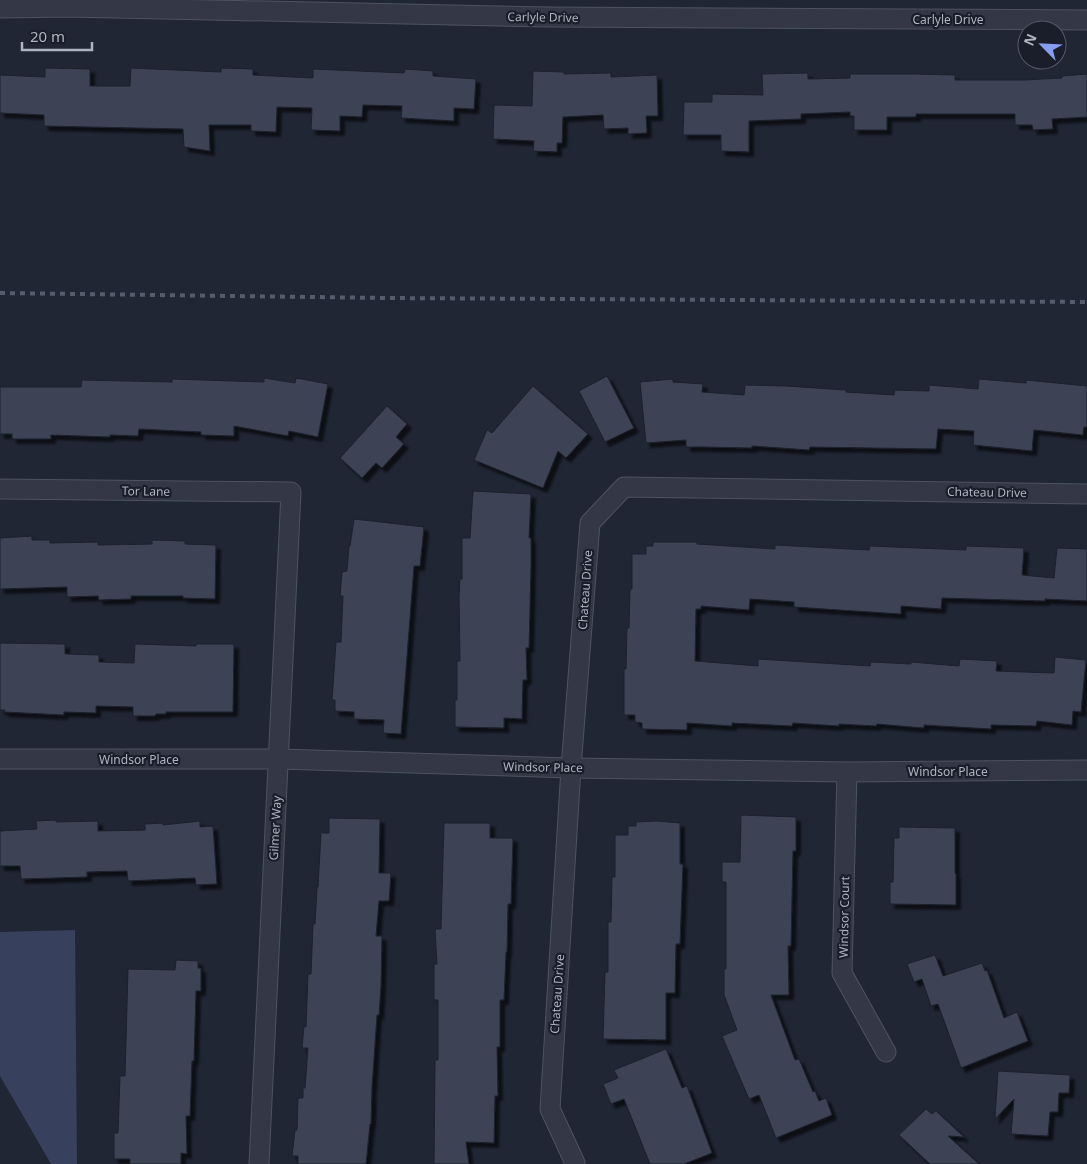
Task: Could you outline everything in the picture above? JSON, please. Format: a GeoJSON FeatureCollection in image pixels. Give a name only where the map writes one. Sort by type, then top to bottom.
{"type":"FeatureCollection","features":[{"type":"Feature","properties":{"kind":"street","name":"Carlyle Drive"},"geometry":{"type":"LineString","coordinates":[[0,8],[66,4],[550,9],[1087,20]]}},
{"type":"Feature","properties":{"kind":"street","name":"Chateau Drive"},"geometry":{"type":"LineString","coordinates":[[575,1163],[550,1109],[571,768],[590,523],[624,487],[1087,494]]}},
{"type":"Feature","properties":{"kind":"street","name":"Tor Lane"},"geometry":{"type":"LineString","coordinates":[[0,489],[291,492]]}},
{"type":"Feature","properties":{"kind":"street","name":"Gilmer Way"},"geometry":{"type":"LineString","coordinates":[[260,1164],[291,492]]}},
{"type":"Feature","properties":{"kind":"street","name":"Windsor Place"},"geometry":{"type":"LineString","coordinates":[[0,759],[279,759],[571,768],[847,772],[1087,770]]}},
{"type":"Feature","properties":{"kind":"street","name":"Windsor Court"},"geometry":{"type":"LineString","coordinates":[[847,772],[842,973],[886,1052]]}},
{"type":"Feature","properties":{"kind":"water"},"geometry":{"type":"Polygon","coordinates":[[[75,930],[77,1164],[51,1164],[0,1076],[0,932],[75,930]]]}},
{"type":"Feature","properties":{"kind":"building"},"geometry":{"type":"Polygon","coordinates":[[[45,68],[90,69],[90,86],[130,86],[131,68],[221,72],[221,68],[253,69],[253,75],[313,78],[313,69],[404,73],[405,69],[433,71],[433,76],[476,79],[474,109],[454,108],[454,121],[401,118],[402,106],[363,105],[362,117],[340,116],[340,131],[311,130],[312,108],[277,107],[276,132],[251,131],[251,125],[209,125],[210,151],[184,147],[183,129],[44,126],[44,115],[0,113],[0,75],[45,77],[45,68]]]}},
{"type":"Feature","properties":{"kind":"building"},"geometry":{"type":"Polygon","coordinates":[[[533,71],[564,72],[564,74],[611,73],[611,77],[657,75],[658,116],[646,116],[647,133],[628,134],[628,128],[604,129],[603,115],[563,117],[562,143],[557,143],[557,152],[533,151],[534,141],[493,139],[494,105],[532,106],[533,71]]]}},
{"type":"Feature","properties":{"kind":"building"},"geometry":{"type":"Polygon","coordinates":[[[808,73],[808,79],[850,78],[850,74],[916,74],[955,75],[955,80],[1024,80],[1062,78],[1062,76],[1087,74],[1087,117],[1052,119],[1053,129],[1033,130],[1032,125],[1015,125],[1015,114],[916,114],[916,117],[887,117],[887,130],[854,130],[854,116],[850,116],[850,112],[801,114],[801,119],[749,121],[749,152],[721,151],[721,135],[683,135],[684,102],[712,102],[712,94],[763,95],[762,74],[808,73]]]}},
{"type":"Feature","properties":{"kind":"building"},"geometry":{"type":"Polygon","coordinates":[[[607,376],[634,428],[605,442],[579,391],[607,376]]]}},
{"type":"Feature","properties":{"kind":"building"},"geometry":{"type":"Polygon","coordinates":[[[264,378],[295,383],[296,378],[328,384],[318,437],[289,431],[288,436],[234,426],[234,436],[201,435],[201,432],[139,429],[138,436],[51,435],[51,439],[12,439],[12,434],[0,434],[0,387],[81,387],[82,380],[172,382],[172,379],[264,382],[264,378]]]}},
{"type":"Feature","properties":{"kind":"building"},"geometry":{"type":"Polygon","coordinates":[[[673,379],[673,382],[703,384],[702,392],[744,395],[745,385],[846,390],[846,392],[894,395],[895,390],[929,391],[929,385],[978,389],[979,379],[1026,383],[1026,380],[1087,386],[1087,427],[1084,427],[1083,435],[1034,430],[1032,451],[973,445],[974,431],[938,429],[936,449],[810,447],[809,450],[752,446],[752,448],[686,447],[686,440],[646,443],[640,382],[673,379]]]}},
{"type":"Feature","properties":{"kind":"building"},"geometry":{"type":"Polygon","coordinates":[[[533,386],[588,434],[566,458],[558,451],[543,488],[474,460],[487,430],[492,433],[533,386]]]}},
{"type":"Feature","properties":{"kind":"building"},"geometry":{"type":"Polygon","coordinates":[[[387,406],[407,424],[396,437],[404,444],[382,468],[376,463],[362,478],[340,458],[387,406]]]}},
{"type":"Feature","properties":{"kind":"building"},"geometry":{"type":"Polygon","coordinates":[[[473,491],[531,494],[529,648],[526,648],[527,680],[523,680],[522,719],[504,718],[504,728],[455,727],[457,661],[460,661],[459,596],[460,579],[462,579],[462,538],[470,538],[473,491]]]}},
{"type":"Feature","properties":{"kind":"building"},"geometry":{"type":"Polygon","coordinates":[[[354,519],[424,527],[420,566],[414,566],[401,734],[383,733],[384,720],[354,719],[354,712],[335,711],[335,700],[332,700],[336,642],[341,642],[343,596],[340,596],[342,572],[347,571],[354,519]]]}},
{"type":"Feature","properties":{"kind":"building"},"geometry":{"type":"Polygon","coordinates":[[[32,536],[32,540],[50,540],[50,543],[98,542],[98,545],[152,544],[152,540],[185,541],[185,544],[216,545],[215,599],[183,598],[183,596],[131,596],[131,599],[99,600],[98,596],[67,597],[67,587],[0,589],[0,538],[32,536]]]}},
{"type":"Feature","properties":{"kind":"building"},"geometry":{"type":"Polygon","coordinates":[[[653,542],[697,542],[697,544],[775,549],[775,545],[869,550],[870,546],[966,550],[966,546],[1024,548],[1022,575],[1054,578],[1057,548],[1087,549],[1087,601],[942,598],[941,609],[901,606],[901,614],[794,607],[794,602],[750,599],[749,610],[701,606],[701,609],[696,609],[695,661],[758,666],[758,659],[870,666],[871,662],[911,664],[911,662],[959,666],[960,659],[997,661],[996,671],[1054,673],[1055,657],[1086,660],[1081,712],[1073,711],[1072,725],[1037,721],[1036,726],[991,725],[991,729],[924,725],[924,728],[877,724],[876,726],[839,724],[839,726],[793,723],[792,726],[732,723],[732,726],[687,723],[687,730],[642,729],[642,723],[635,722],[635,715],[624,715],[624,669],[626,669],[630,589],[632,589],[632,554],[646,554],[646,546],[653,546],[653,542]]]}},
{"type":"Feature","properties":{"kind":"building"},"geometry":{"type":"Polygon","coordinates":[[[0,643],[65,644],[65,654],[99,655],[99,662],[134,663],[135,644],[196,646],[196,644],[234,644],[233,712],[166,712],[166,714],[156,714],[155,716],[133,716],[133,707],[96,706],[96,713],[64,712],[64,715],[4,712],[5,710],[0,710],[0,643]]]}},
{"type":"Feature","properties":{"kind":"building"},"geometry":{"type":"Polygon","coordinates":[[[741,815],[796,817],[796,851],[793,851],[791,946],[788,946],[789,995],[771,995],[795,1060],[799,1059],[813,1092],[815,1091],[819,1101],[826,1098],[832,1115],[776,1138],[759,1095],[749,1099],[722,1036],[737,1030],[724,995],[724,969],[726,969],[726,882],[722,882],[722,862],[740,862],[741,815]]]}},
{"type":"Feature","properties":{"kind":"building"},"geometry":{"type":"Polygon","coordinates":[[[329,818],[380,819],[379,873],[391,873],[389,901],[379,901],[376,936],[382,936],[381,986],[379,1015],[377,1015],[371,1124],[366,1164],[298,1164],[298,1156],[292,1156],[295,1130],[297,1130],[298,1098],[303,1098],[303,1088],[305,1088],[308,1048],[302,1048],[304,1026],[306,1027],[308,974],[311,974],[313,924],[315,924],[321,833],[329,833],[329,818]]]}},
{"type":"Feature","properties":{"kind":"building"},"geometry":{"type":"Polygon","coordinates":[[[56,820],[56,822],[98,821],[98,831],[145,830],[145,824],[163,823],[163,825],[200,821],[200,827],[213,826],[217,884],[196,885],[195,878],[128,881],[127,871],[87,872],[87,877],[21,879],[20,866],[0,866],[0,831],[37,829],[36,821],[56,820]]]}},
{"type":"Feature","properties":{"kind":"building"},"geometry":{"type":"Polygon","coordinates":[[[636,822],[680,823],[680,864],[683,864],[680,944],[676,944],[675,993],[666,993],[666,1040],[603,1039],[605,972],[608,972],[608,922],[611,922],[612,877],[615,877],[615,835],[628,835],[628,826],[636,826],[636,822]]]}},
{"type":"Feature","properties":{"kind":"building"},"geometry":{"type":"Polygon","coordinates":[[[444,823],[490,823],[490,838],[513,838],[511,904],[508,904],[504,1000],[500,1000],[500,1047],[497,1047],[498,1096],[495,1096],[494,1143],[466,1142],[469,1164],[434,1164],[435,1060],[438,1060],[438,1000],[434,1000],[434,964],[437,964],[435,929],[441,929],[444,823]]]}},
{"type":"Feature","properties":{"kind":"building"},"geometry":{"type":"Polygon","coordinates":[[[899,827],[955,828],[956,905],[890,904],[890,882],[893,882],[894,838],[899,838],[899,827]]]}},
{"type":"Feature","properties":{"kind":"building"},"geometry":{"type":"Polygon","coordinates":[[[935,955],[943,976],[982,963],[985,971],[987,970],[1004,1018],[1017,1012],[1028,1041],[961,1068],[938,1004],[931,1006],[922,979],[914,982],[907,964],[935,955]]]}},
{"type":"Feature","properties":{"kind":"building"},"geometry":{"type":"Polygon","coordinates":[[[176,960],[198,961],[198,968],[201,968],[201,991],[196,991],[190,1116],[186,1116],[187,1154],[181,1153],[181,1164],[130,1164],[130,1159],[114,1159],[114,1133],[118,1133],[120,1076],[125,1076],[128,969],[175,970],[176,960]]]}},
{"type":"Feature","properties":{"kind":"building"},"geometry":{"type":"Polygon","coordinates":[[[666,1049],[682,1088],[687,1086],[712,1153],[684,1164],[650,1164],[624,1099],[611,1104],[603,1084],[618,1078],[614,1070],[666,1049]]]}},
{"type":"Feature","properties":{"kind":"building"},"geometry":{"type":"Polygon","coordinates":[[[998,1071],[1070,1075],[1069,1093],[1059,1093],[1058,1112],[1050,1112],[1048,1136],[1011,1134],[1014,1099],[995,1119],[998,1071]]]}},
{"type":"Feature","properties":{"kind":"building"},"geometry":{"type":"Polygon","coordinates":[[[926,1109],[932,1114],[936,1111],[964,1137],[948,1136],[979,1164],[930,1164],[899,1135],[926,1109]]]}},
{"type":"Feature","properties":{"kind":"railway"},"geometry":{"type":"LineString","coordinates":[[0,293],[388,298],[1087,302]]}}]}
